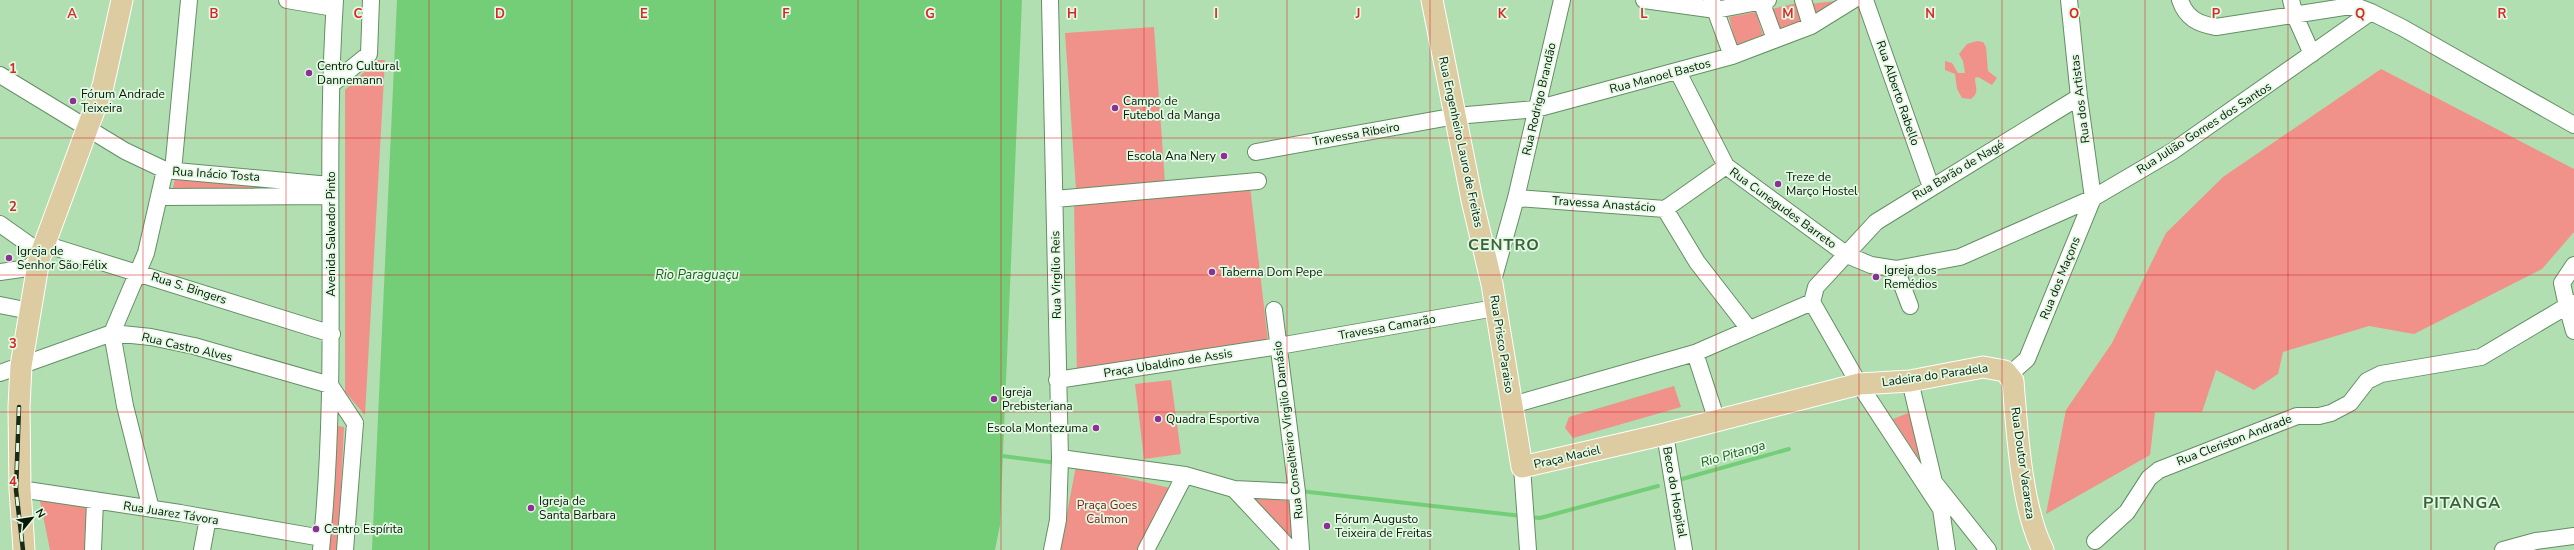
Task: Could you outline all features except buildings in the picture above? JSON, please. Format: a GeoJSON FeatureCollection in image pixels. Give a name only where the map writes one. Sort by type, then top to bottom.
{"type":"FeatureCollection","features":[{"type":"Feature","properties":{"kind":"main road"},"geometry":{"type":"LineString","coordinates":[[24,550],[20,489],[18,407],[21,366],[30,311],[41,252],[89,128],[103,86],[122,0]]}},
{"type":"Feature","properties":{"kind":"main road","name":"Rua Engenheiro Lauro de Freitas"},"geometry":{"type":"LineString","coordinates":[[1432,0],[1472,200],[1492,284]]}},
{"type":"Feature","properties":{"kind":"main road","name":"Rua Prisco Paraiso"},"geometry":{"type":"LineString","coordinates":[[1492,284],[1512,405]]}},
{"type":"Feature","properties":{"kind":"main road","name":"Ladeira do Paradela"},"geometry":{"type":"LineString","coordinates":[[1859,384],[1910,381],[1983,366],[1997,368],[2009,375]]}},
{"type":"Feature","properties":{"kind":"main road","name":"Rua Doutor Vacareza"},"geometry":{"type":"LineString","coordinates":[[2009,375],[2013,382],[2027,503],[2034,532],[2043,550]]}},
{"type":"Feature","properties":{"kind":"main road","name":"Praça Maciel"},"geometry":{"type":"LineString","coordinates":[[1512,405],[1522,467],[1665,434],[1859,384]]}},
{"type":"Feature","properties":{"kind":"street"},"geometry":{"type":"LineString","coordinates":[[151,509],[125,406],[112,333],[150,238],[159,197],[169,170],[190,0]]}},
{"type":"Feature","properties":{"kind":"street"},"geometry":{"type":"LineString","coordinates":[[287,0],[335,4]]}},
{"type":"Feature","properties":{"kind":"street"},"geometry":{"type":"LineString","coordinates":[[332,84],[369,54],[370,0]]}},
{"type":"Feature","properties":{"kind":"street","name":"Rua Virgílio Reis"},"geometry":{"type":"LineString","coordinates":[[1050,0],[1055,199],[1057,380],[1060,458],[1058,520],[1052,550]]}},
{"type":"Feature","properties":{"kind":"street","name":"Rua Rodrigo Brandão"},"geometry":{"type":"LineString","coordinates":[[1492,284],[1516,198],[1562,0]]}},
{"type":"Feature","properties":{"kind":"street"},"geometry":{"type":"LineString","coordinates":[[1644,0],[1713,5],[1764,0],[1775,39]]}},
{"type":"Feature","properties":{"kind":"street"},"geometry":{"type":"LineString","coordinates":[[1803,0],[1811,26]]}},
{"type":"Feature","properties":{"kind":"street","name":"Rua Manoel Bastos"},"geometry":{"type":"LineString","coordinates":[[1456,116],[1536,109],[1678,72],[1732,56],[1811,26],[1853,0]]}},
{"type":"Feature","properties":{"kind":"street","name":"Rua Alberto Rabello"},"geometry":{"type":"LineString","coordinates":[[1865,0],[1931,187]]}},
{"type":"Feature","properties":{"kind":"street","name":"Rua dos Artistas"},"geometry":{"type":"LineString","coordinates":[[2069,0],[2079,97],[2094,198]]}},
{"type":"Feature","properties":{"kind":"street"},"geometry":{"type":"LineString","coordinates":[[2180,0],[2189,17],[2200,24],[2216,27],[2295,16],[2344,7],[2358,7],[2371,12],[2574,125]]}},
{"type":"Feature","properties":{"kind":"street"},"geometry":{"type":"LineString","coordinates":[[2291,0],[2295,16],[2312,54]]}},
{"type":"Feature","properties":{"kind":"street","name":"Avenida Salvador Pinto"},"geometry":{"type":"LineString","coordinates":[[321,544],[332,334],[330,190],[335,4]]}},
{"type":"Feature","properties":{"kind":"street"},"geometry":{"type":"LineString","coordinates":[[1713,5],[1732,56]]}},
{"type":"Feature","properties":{"kind":"street","name":"Rua Julião Gomes dos Santos"},"geometry":{"type":"LineString","coordinates":[[1896,269],[1928,265],[1960,257],[2094,198],[2173,150],[2371,12]]}},
{"type":"Feature","properties":{"kind":"street","name":"Rua Cunegudes Barreto"},"geometry":{"type":"LineString","coordinates":[[1678,72],[1726,166],[1847,255],[1871,265],[1896,269]]}},
{"type":"Feature","properties":{"kind":"street","name":"Rua Inácio Tosta"},"geometry":{"type":"LineString","coordinates":[[0,75],[125,151],[169,170],[271,178],[330,190]]}},
{"type":"Feature","properties":{"kind":"street","name":"Rua Barão de Nagé"},"geometry":{"type":"LineString","coordinates":[[1847,255],[1876,222],[2079,97]]}},
{"type":"Feature","properties":{"kind":"street","name":"Travessa Ribeiro"},"geometry":{"type":"LineString","coordinates":[[1256,152],[1456,116]]}},
{"type":"Feature","properties":{"kind":"street","name":"Travessa Anastácio"},"geometry":{"type":"LineString","coordinates":[[1516,198],[1665,208],[1726,166]]}},
{"type":"Feature","properties":{"kind":"street"},"geometry":{"type":"LineString","coordinates":[[271,178],[275,187],[271,196]]}},
{"type":"Feature","properties":{"kind":"street"},"geometry":{"type":"LineString","coordinates":[[1055,199],[1258,181]]}},
{"type":"Feature","properties":{"kind":"street"},"geometry":{"type":"LineString","coordinates":[[159,197],[271,196],[330,190]]}},
{"type":"Feature","properties":{"kind":"street","name":"Rua dos Maçons"},"geometry":{"type":"LineString","coordinates":[[2009,375],[2027,359],[2094,198]]}},
{"type":"Feature","properties":{"kind":"street"},"geometry":{"type":"LineString","coordinates":[[1665,208],[1697,262],[1749,329]]}},
{"type":"Feature","properties":{"kind":"street","name":"Rua S. Bingers"},"geometry":{"type":"LineString","coordinates":[[0,224],[41,252],[137,271],[332,334]]}},
{"type":"Feature","properties":{"kind":"street"},"geometry":{"type":"LineString","coordinates":[[0,272],[12,272],[28,268],[41,252]]}},
{"type":"Feature","properties":{"kind":"street"},"geometry":{"type":"LineString","coordinates":[[1847,255],[1816,287],[1812,302],[1859,384],[1943,512]]}},
{"type":"Feature","properties":{"kind":"street"},"geometry":{"type":"LineString","coordinates":[[2574,265],[2562,283],[2570,305],[2574,331]]}},
{"type":"Feature","properties":{"kind":"street"},"geometry":{"type":"LineString","coordinates":[[1896,269],[1910,306]]}},
{"type":"Feature","properties":{"kind":"street"},"geometry":{"type":"LineString","coordinates":[[1512,405],[1695,353],[1812,302]]}},
{"type":"Feature","properties":{"kind":"street"},"geometry":{"type":"LineString","coordinates":[[0,305],[30,311]]}},
{"type":"Feature","properties":{"kind":"street","name":"Rua Cleriston Andrade"},"geometry":{"type":"LineString","coordinates":[[2095,541],[2127,512],[2149,478],[2159,470],[2296,416],[2319,416],[2331,413],[2350,403],[2367,381],[2382,374],[2481,357],[2570,305]]}},
{"type":"Feature","properties":{"kind":"street","name":"Travessa Camarão"},"geometry":{"type":"LineString","coordinates":[[1279,346],[1495,308]]}},
{"type":"Feature","properties":{"kind":"street","name":"Rua Conselheiro Virgilio Damásio"},"geometry":{"type":"LineString","coordinates":[[1274,310],[1297,492],[1301,550]]}},
{"type":"Feature","properties":{"kind":"street","name":"Rua Castro Alves"},"geometry":{"type":"LineString","coordinates":[[0,373],[112,333],[151,337],[194,346],[330,385]]}},
{"type":"Feature","properties":{"kind":"street","name":"Praça Ubaldino de Assis"},"geometry":{"type":"LineString","coordinates":[[1057,380],[1279,346]]}},
{"type":"Feature","properties":{"kind":"street"},"geometry":{"type":"LineString","coordinates":[[1695,353],[1717,421]]}},
{"type":"Feature","properties":{"kind":"street"},"geometry":{"type":"LineString","coordinates":[[1910,381],[1934,482],[1943,512],[1947,550]]}},
{"type":"Feature","properties":{"kind":"street"},"geometry":{"type":"LineString","coordinates":[[330,385],[355,423],[345,550]]}},
{"type":"Feature","properties":{"kind":"street","name":"Beco do Hospital"},"geometry":{"type":"LineString","coordinates":[[1665,434],[1684,550]]}},
{"type":"Feature","properties":{"kind":"street"},"geometry":{"type":"LineString","coordinates":[[1060,458],[1185,475],[1234,489],[1297,492]]}},
{"type":"Feature","properties":{"kind":"street"},"geometry":{"type":"LineString","coordinates":[[1522,467],[1528,550]]}},
{"type":"Feature","properties":{"kind":"street"},"geometry":{"type":"LineString","coordinates":[[1146,550],[1185,475]]}},
{"type":"Feature","properties":{"kind":"street"},"geometry":{"type":"LineString","coordinates":[[1934,482],[1988,550]]}},
{"type":"Feature","properties":{"kind":"street","name":"Rua Juarez Távora"},"geometry":{"type":"LineString","coordinates":[[20,489],[208,518],[321,544]]}},
{"type":"Feature","properties":{"kind":"street"},"geometry":{"type":"LineString","coordinates":[[1234,489],[1291,550]]}},
{"type":"Feature","properties":{"kind":"street"},"geometry":{"type":"LineString","coordinates":[[93,550],[95,501]]}},
{"type":"Feature","properties":{"kind":"street"},"geometry":{"type":"LineString","coordinates":[[202,550],[208,518]]}},
{"type":"Feature","properties":{"kind":"street"},"geometry":{"type":"LineString","coordinates":[[2502,550],[2536,541],[2574,536]]}},
{"type":"Feature","properties":{"kind":"green space"},"geometry":{"type":"Polygon","coordinates":[[[1845,0],[1814,16],[1809,4],[1845,0]]]}},
{"type":"Feature","properties":{"kind":"green space"},"geometry":{"type":"Polygon","coordinates":[[[1797,3],[1804,21],[1779,29],[1772,9],[1797,3]]]}},
{"type":"Feature","properties":{"kind":"green space"},"geometry":{"type":"Polygon","coordinates":[[[1756,12],[1763,35],[1736,45],[1729,17],[1756,12]]]}},
{"type":"Feature","properties":{"kind":"green space","name":"Campo de Futebol da Manga"},"geometry":{"type":"Polygon","coordinates":[[[1154,27],[1165,183],[1076,189],[1065,33],[1154,27]]]}},
{"type":"Feature","properties":{"kind":"green space"},"geometry":{"type":"Polygon","coordinates":[[[1977,41],[1983,42],[1986,47],[1988,71],[1997,78],[1992,85],[1978,77],[1975,78],[1976,92],[1974,96],[1971,99],[1962,98],[1957,89],[1955,74],[1945,70],[1945,61],[1952,63],[1958,73],[1965,73],[1963,61],[1959,54],[1967,44],[1977,41]]]}},
{"type":"Feature","properties":{"kind":"green space"},"geometry":{"type":"Polygon","coordinates":[[[377,60],[385,60],[365,415],[345,392],[345,90],[377,60]]]}},
{"type":"Feature","properties":{"kind":"green space"},"geometry":{"type":"Polygon","coordinates":[[[2381,69],[2574,169],[2574,232],[2542,269],[2414,334],[2369,326],[2283,352],[2278,374],[2254,390],[2216,370],[2202,412],[2155,412],[2150,455],[2046,514],[2066,410],[2112,343],[2166,233],[2223,177],[2381,69]]]}},
{"type":"Feature","properties":{"kind":"green space"},"geometry":{"type":"Polygon","coordinates":[[[175,178],[263,186],[264,188],[175,192],[173,188],[175,178]]]}},
{"type":"Feature","properties":{"kind":"green space"},"geometry":{"type":"Polygon","coordinates":[[[1250,186],[1269,350],[1077,379],[1074,199],[1250,186]]]}},
{"type":"Feature","properties":{"kind":"green space","name":"Quadra Esportiva"},"geometry":{"type":"Polygon","coordinates":[[[1171,380],[1181,454],[1144,459],[1135,384],[1171,380]]]}},
{"type":"Feature","properties":{"kind":"green space"},"geometry":{"type":"Polygon","coordinates":[[[1674,386],[1681,407],[1573,438],[1565,428],[1569,417],[1674,386]]]}},
{"type":"Feature","properties":{"kind":"green space"},"geometry":{"type":"Polygon","coordinates":[[[1911,412],[1934,482],[1893,419],[1911,412]]]}},
{"type":"Feature","properties":{"kind":"green space"},"geometry":{"type":"Polygon","coordinates":[[[334,425],[344,427],[338,550],[328,550],[334,425]]]}},
{"type":"Feature","properties":{"kind":"green space","name":"Praça Goes Calmon"},"geometry":{"type":"Polygon","coordinates":[[[1076,466],[1170,488],[1137,550],[1060,550],[1076,466]]]}},
{"type":"Feature","properties":{"kind":"green space"},"geometry":{"type":"Polygon","coordinates":[[[39,496],[92,504],[88,550],[50,550],[39,496]]]}},
{"type":"Feature","properties":{"kind":"green space"},"geometry":{"type":"Polygon","coordinates":[[[1251,497],[1289,501],[1293,547],[1251,497]]]}},
{"type":"Feature","properties":{"kind":"water","name":"Rio Paraguaçu"},"geometry":{"type":"Polygon","coordinates":[[[397,0],[1022,0],[1000,525],[995,550],[372,550],[397,0]]]}},
{"type":"Feature","properties":{"kind":"waterway","name":"Rio Pitanga"},"geometry":{"type":"LineString","coordinates":[[1682,479],[1789,449]]}},
{"type":"Feature","properties":{"kind":"waterway"},"geometry":{"type":"LineString","coordinates":[[1003,456],[1057,463]]}},
{"type":"Feature","properties":{"kind":"waterway"},"geometry":{"type":"LineString","coordinates":[[1529,517],[1540,518],[1658,486]]}},
{"type":"Feature","properties":{"kind":"waterway"},"geometry":{"type":"LineString","coordinates":[[1300,491],[1522,516]]}},
{"type":"Feature","properties":{"kind":"railway"},"geometry":{"type":"LineString","coordinates":[[19,407],[16,490],[23,550]]}},
{"type":"Feature","properties":{"kind":"place","name":"Centro Cultural Dannemann"},"geometry":{"type":"Point","coordinates":[309,73]}},
{"type":"Feature","properties":{"kind":"place","name":"Fórum Andrade Teixeira"},"geometry":{"type":"Point","coordinates":[73,101]}},
{"type":"Feature","properties":{"kind":"place","name":"Campo de Futebol da Manga"},"geometry":{"type":"Point","coordinates":[1115,108]}},
{"type":"Feature","properties":{"kind":"place","name":"Escola Ana Nery"},"geometry":{"type":"Point","coordinates":[1224,156]}},
{"type":"Feature","properties":{"kind":"place","name":"Treze de Março Hostel"},"geometry":{"type":"Point","coordinates":[1778,184]}},
{"type":"Feature","properties":{"kind":"place","name":"Igreja de Senhor São Félix"},"geometry":{"type":"Point","coordinates":[9,258]}},
{"type":"Feature","properties":{"kind":"place","name":"Taberna Dom Pepe"},"geometry":{"type":"Point","coordinates":[1212,272]}},
{"type":"Feature","properties":{"kind":"place","name":"Igreja dos Remédios"},"geometry":{"type":"Point","coordinates":[1876,277]}},
{"type":"Feature","properties":{"kind":"place","name":"Igreja Prebisteriana"},"geometry":{"type":"Point","coordinates":[994,399]}},
{"type":"Feature","properties":{"kind":"place","name":"Quadra Esportiva"},"geometry":{"type":"Point","coordinates":[1158,419]}},
{"type":"Feature","properties":{"kind":"place","name":"Escola Montezuma"},"geometry":{"type":"Point","coordinates":[1096,428]}},
{"type":"Feature","properties":{"kind":"place","name":"Igreja de Santa Barbara"},"geometry":{"type":"Point","coordinates":[531,508]}},
{"type":"Feature","properties":{"kind":"place","name":"Fórum Augusto Teixeira de Freitas"},"geometry":{"type":"Point","coordinates":[1327,526]}},
{"type":"Feature","properties":{"kind":"place","name":"Centro Espírita"},"geometry":{"type":"Point","coordinates":[316,529]}},
{"type":"Feature","properties":{"kind":"district","name":"CENTRO"},"geometry":{"type":"Point","coordinates":[1504,245]}},
{"type":"Feature","properties":{"kind":"district","name":"PITANGA"},"geometry":{"type":"Point","coordinates":[2462,503]}}]}
